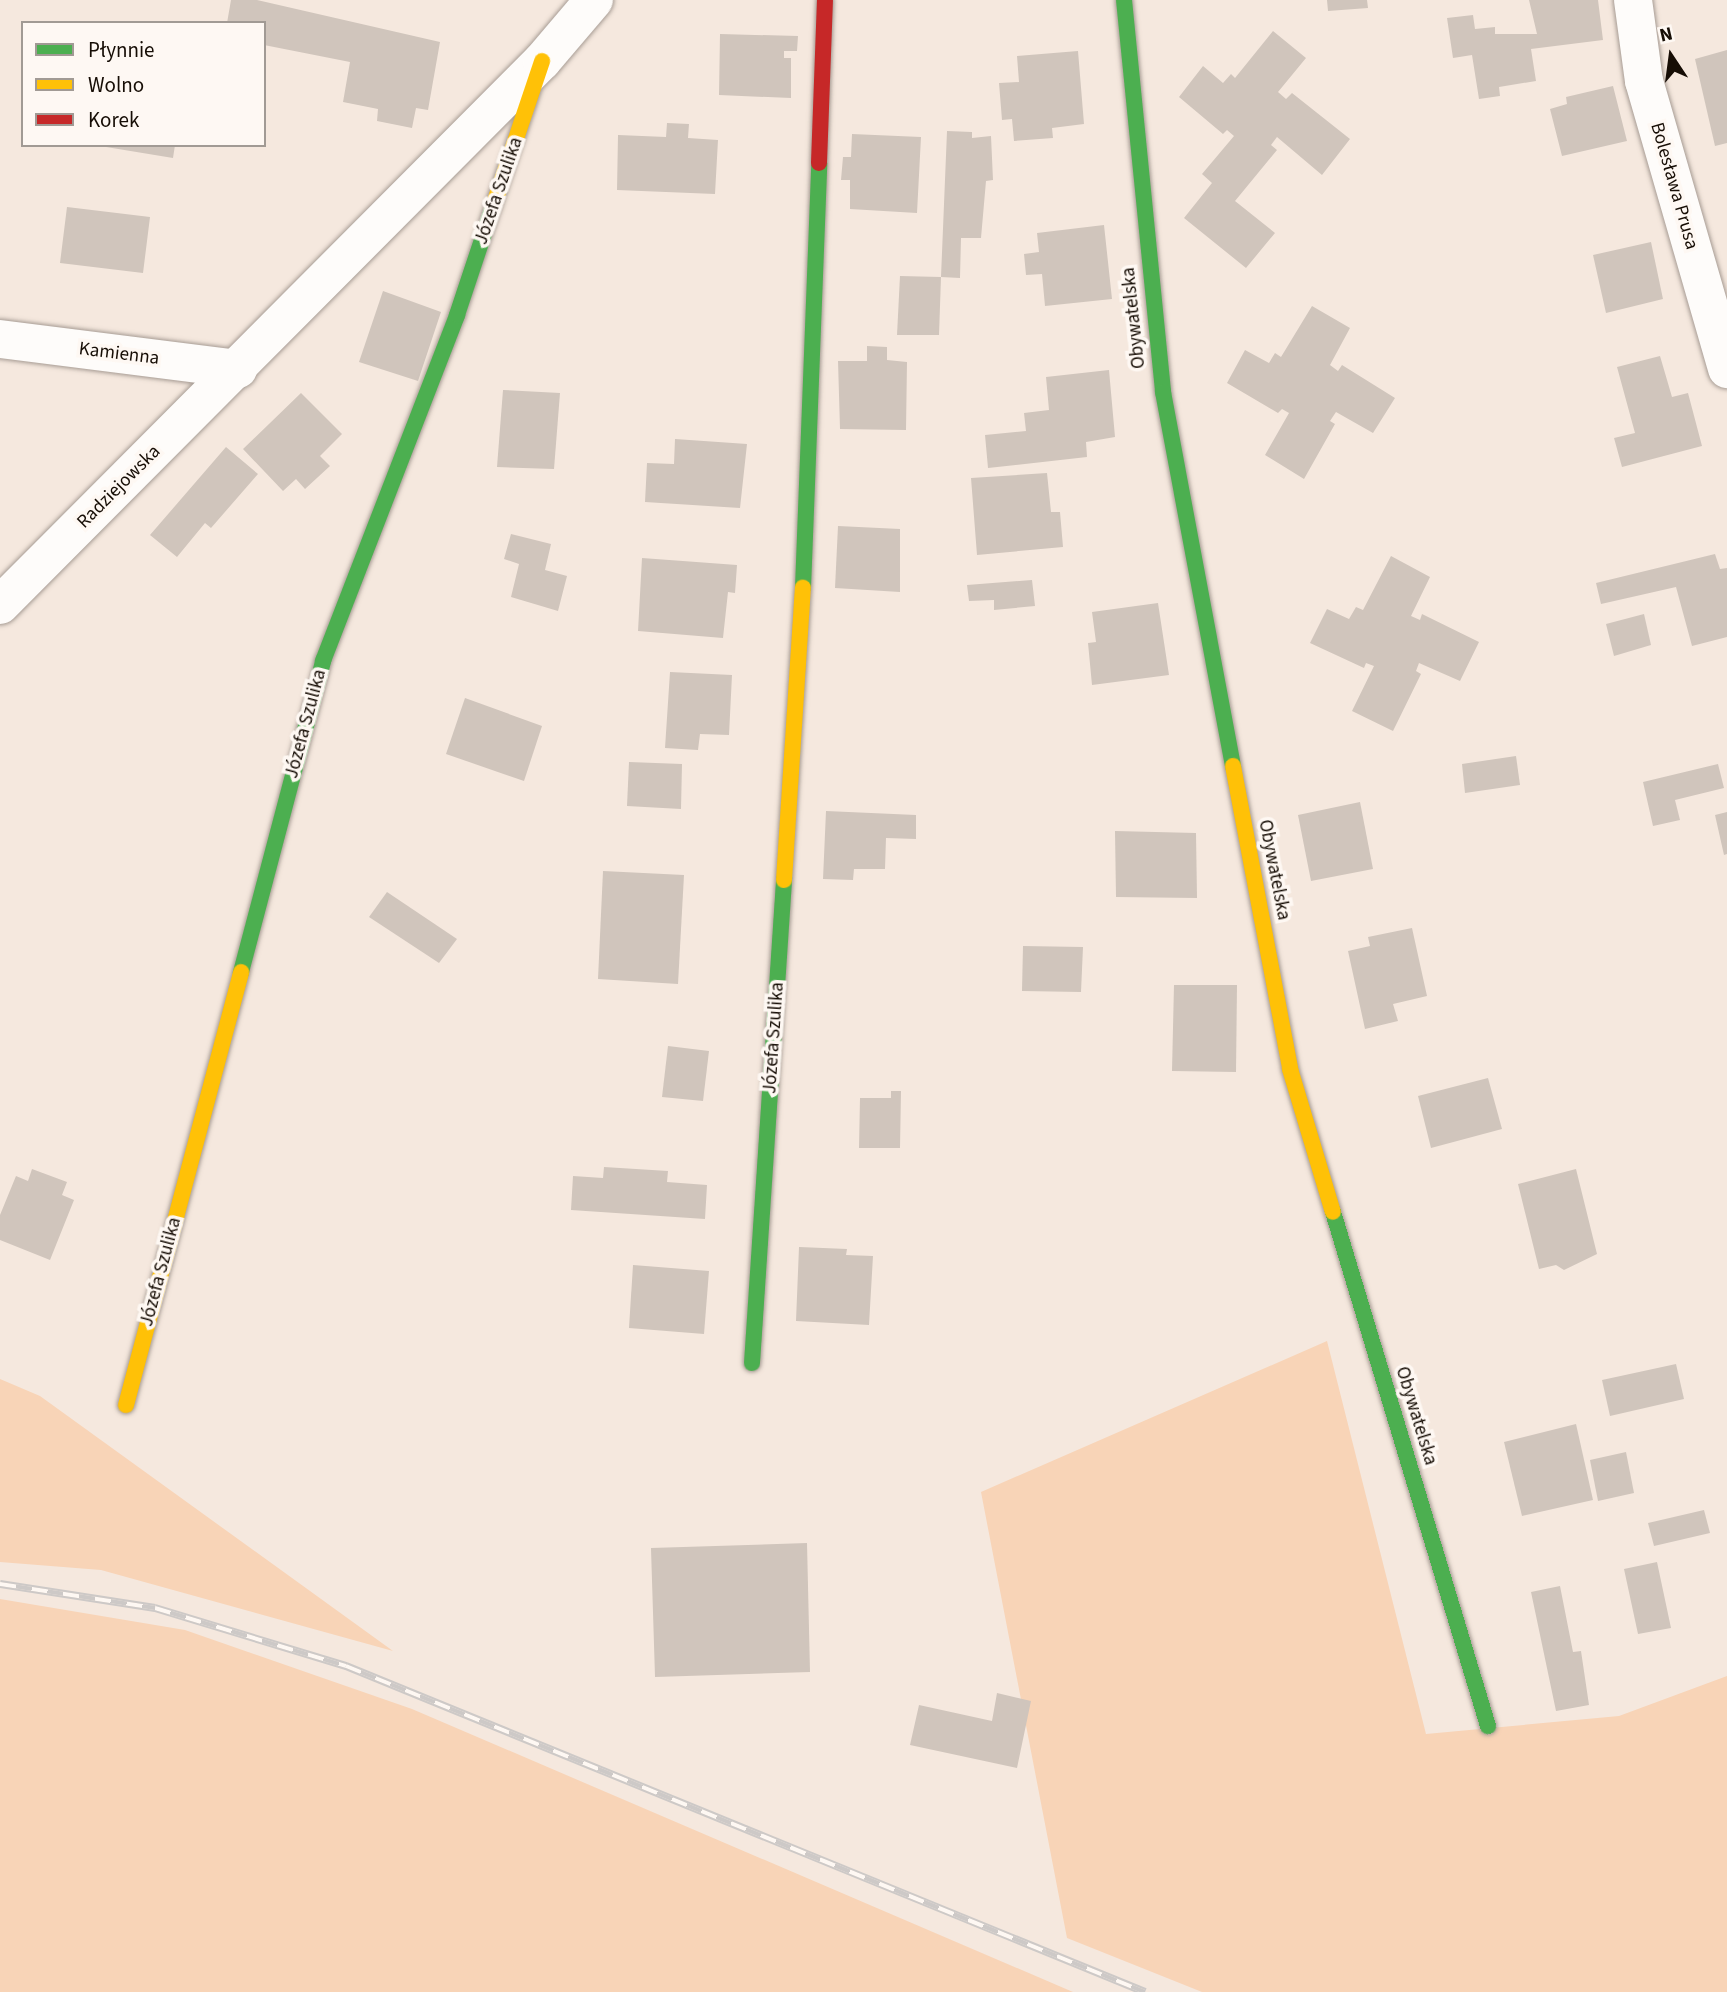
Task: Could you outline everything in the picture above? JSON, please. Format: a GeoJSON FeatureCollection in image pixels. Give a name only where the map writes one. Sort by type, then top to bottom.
{"type":"FeatureCollection","features":[{"type":"Feature","properties":{"kind":"street","name":"Józefa Szulika"},"geometry":{"type":"LineString","coordinates":[[238,369],[542,61],[594,0]]}},
{"type":"Feature","properties":{"kind":"street","name":"Józefa Szulika"},"geometry":{"type":"LineString","coordinates":[[752,1363],[805,555],[825,0]]}},
{"type":"Feature","properties":{"kind":"street","name":"Obywatelska"},"geometry":{"type":"LineString","coordinates":[[1124,0],[1163,392],[1290,1069],[1488,1726]]}},
{"type":"Feature","properties":{"kind":"street","name":"Bolesława Prusa"},"geometry":{"type":"LineString","coordinates":[[1633,0],[1644,81],[1727,369]]}},
{"type":"Feature","properties":{"kind":"street","name":"Józefa Szulika"},"geometry":{"type":"LineString","coordinates":[[127,1405],[323,661],[457,315],[542,61]]}},
{"type":"Feature","properties":{"kind":"street","name":"Kamienna"},"geometry":{"type":"LineString","coordinates":[[0,339],[238,369]]}},
{"type":"Feature","properties":{"kind":"street","name":"Radziejowska"},"geometry":{"type":"LineString","coordinates":[[0,605],[238,369]]}},
{"type":"Feature","properties":{"kind":"shaded area"},"geometry":{"type":"Polygon","coordinates":[[[1327,1341],[1426,1734],[1619,1716],[1727,1676],[1727,1992],[1202,1992],[1067,1938],[981,1492],[1327,1341]]]}},
{"type":"Feature","properties":{"kind":"shaded area"},"geometry":{"type":"Polygon","coordinates":[[[0,1379],[40,1396],[393,1651],[101,1570],[0,1562],[0,1379]]]}},
{"type":"Feature","properties":{"kind":"shaded area"},"geometry":{"type":"Polygon","coordinates":[[[0,1599],[185,1630],[412,1709],[1073,1992],[0,1992],[0,1599]]]}},
{"type":"Feature","properties":{"kind":"building"},"geometry":{"type":"Polygon","coordinates":[[[231,0],[257,0],[440,42],[428,110],[416,108],[412,128],[377,121],[378,109],[343,102],[350,62],[266,45],[266,21],[227,21],[231,0]]]}},
{"type":"Feature","properties":{"kind":"building"},"geometry":{"type":"Polygon","coordinates":[[[1327,0],[1367,0],[1368,8],[1328,11],[1327,0]]]}},
{"type":"Feature","properties":{"kind":"building"},"geometry":{"type":"Polygon","coordinates":[[[1529,0],[1598,0],[1603,40],[1531,49],[1536,81],[1499,87],[1500,96],[1479,99],[1472,55],[1453,58],[1447,18],[1473,15],[1475,29],[1495,27],[1495,34],[1537,34],[1529,0]]]}},
{"type":"Feature","properties":{"kind":"building"},"geometry":{"type":"Polygon","coordinates":[[[1273,31],[1306,58],[1278,92],[1286,99],[1292,93],[1350,139],[1322,175],[1277,137],[1271,145],[1277,150],[1235,201],[1275,233],[1246,268],[1184,218],[1212,183],[1202,174],[1234,136],[1227,130],[1223,134],[1179,97],[1203,66],[1223,83],[1231,74],[1235,78],[1273,31]]]}},
{"type":"Feature","properties":{"kind":"building"},"geometry":{"type":"Polygon","coordinates":[[[720,34],[798,36],[797,51],[784,51],[784,58],[791,58],[791,98],[719,95],[720,34]]]}},
{"type":"Feature","properties":{"kind":"building"},"geometry":{"type":"Polygon","coordinates":[[[1727,50],[1727,143],[1715,146],[1695,59],[1727,50]]]}},
{"type":"Feature","properties":{"kind":"building"},"geometry":{"type":"Polygon","coordinates":[[[1078,51],[1084,124],[1052,128],[1053,138],[1014,141],[1012,119],[1002,120],[999,83],[1019,82],[1017,56],[1078,51]]]}},
{"type":"Feature","properties":{"kind":"building"},"geometry":{"type":"Polygon","coordinates":[[[1613,86],[1627,141],[1562,156],[1550,109],[1567,104],[1566,97],[1613,86]]]}},
{"type":"Feature","properties":{"kind":"building"},"geometry":{"type":"Polygon","coordinates":[[[667,123],[689,124],[688,138],[718,140],[715,194],[617,190],[618,135],[666,137],[667,123]]]}},
{"type":"Feature","properties":{"kind":"building"},"geometry":{"type":"Polygon","coordinates":[[[947,131],[972,132],[972,138],[991,136],[993,180],[986,181],[981,238],[961,238],[960,278],[941,277],[947,131]]]}},
{"type":"Feature","properties":{"kind":"building"},"geometry":{"type":"Polygon","coordinates":[[[852,134],[921,137],[917,213],[850,209],[850,180],[841,180],[843,157],[851,157],[852,134]]]}},
{"type":"Feature","properties":{"kind":"building"},"geometry":{"type":"Polygon","coordinates":[[[106,147],[175,147],[173,158],[106,147]]]}},
{"type":"Feature","properties":{"kind":"building"},"geometry":{"type":"Polygon","coordinates":[[[67,207],[150,217],[143,273],[60,263],[67,207]]]}},
{"type":"Feature","properties":{"kind":"building"},"geometry":{"type":"Polygon","coordinates":[[[1104,225],[1112,299],[1045,306],[1042,274],[1026,275],[1024,254],[1039,252],[1037,233],[1104,225]]]}},
{"type":"Feature","properties":{"kind":"building"},"geometry":{"type":"Polygon","coordinates":[[[1651,242],[1663,299],[1606,313],[1593,255],[1651,242]]]}},
{"type":"Feature","properties":{"kind":"building"},"geometry":{"type":"Polygon","coordinates":[[[900,276],[941,277],[939,335],[897,335],[900,276]]]}},
{"type":"Feature","properties":{"kind":"building"},"geometry":{"type":"Polygon","coordinates":[[[383,291],[441,312],[418,381],[359,362],[383,291]]]}},
{"type":"Feature","properties":{"kind":"building"},"geometry":{"type":"Polygon","coordinates":[[[1312,306],[1350,328],[1330,365],[1338,371],[1342,365],[1395,398],[1373,433],[1336,412],[1330,421],[1335,424],[1304,479],[1265,455],[1289,413],[1282,409],[1278,413],[1227,383],[1245,350],[1269,363],[1275,353],[1281,357],[1312,306]]]}},
{"type":"Feature","properties":{"kind":"building"},"geometry":{"type":"Polygon","coordinates":[[[867,346],[887,347],[887,360],[907,362],[906,430],[840,429],[838,361],[867,361],[867,346]]]}},
{"type":"Feature","properties":{"kind":"building"},"geometry":{"type":"Polygon","coordinates":[[[1660,356],[1672,397],[1688,393],[1702,446],[1622,467],[1614,438],[1635,433],[1617,367],[1660,356]]]}},
{"type":"Feature","properties":{"kind":"building"},"geometry":{"type":"Polygon","coordinates":[[[1109,370],[1115,437],[1086,442],[1087,457],[988,468],[985,435],[1026,431],[1024,413],[1049,410],[1046,377],[1109,370]]]}},
{"type":"Feature","properties":{"kind":"building"},"geometry":{"type":"Polygon","coordinates":[[[503,390],[560,393],[554,469],[497,467],[503,390]]]}},
{"type":"Feature","properties":{"kind":"building"},"geometry":{"type":"Polygon","coordinates":[[[301,393],[342,434],[320,456],[330,466],[305,489],[296,479],[283,491],[243,449],[301,393]]]}},
{"type":"Feature","properties":{"kind":"building"},"geometry":{"type":"Polygon","coordinates":[[[675,439],[747,444],[740,508],[645,502],[647,463],[674,464],[675,439]]]}},
{"type":"Feature","properties":{"kind":"building"},"geometry":{"type":"Polygon","coordinates":[[[226,447],[258,474],[211,528],[205,523],[177,557],[150,535],[226,447]]]}},
{"type":"Feature","properties":{"kind":"building"},"geometry":{"type":"Polygon","coordinates":[[[1047,473],[1051,512],[1060,512],[1063,547],[977,555],[971,478],[1047,473]]]}},
{"type":"Feature","properties":{"kind":"building"},"geometry":{"type":"Polygon","coordinates":[[[838,526],[900,529],[900,592],[835,588],[838,526]]]}},
{"type":"Feature","properties":{"kind":"building"},"geometry":{"type":"Polygon","coordinates":[[[511,534],[551,544],[545,570],[567,576],[558,611],[511,597],[519,564],[504,559],[511,534]]]}},
{"type":"Feature","properties":{"kind":"building"},"geometry":{"type":"Polygon","coordinates":[[[1715,554],[1720,569],[1727,568],[1727,637],[1692,646],[1676,587],[1601,604],[1596,583],[1715,554]]]}},
{"type":"Feature","properties":{"kind":"building"},"geometry":{"type":"Polygon","coordinates":[[[1391,556],[1430,577],[1411,616],[1420,620],[1422,614],[1479,642],[1460,681],[1419,663],[1416,671],[1421,674],[1393,731],[1352,711],[1374,666],[1366,663],[1364,668],[1310,643],[1327,609],[1349,619],[1356,607],[1363,610],[1391,556]]]}},
{"type":"Feature","properties":{"kind":"building"},"geometry":{"type":"Polygon","coordinates":[[[642,558],[737,565],[735,593],[728,592],[723,638],[638,631],[642,558]]]}},
{"type":"Feature","properties":{"kind":"building"},"geometry":{"type":"Polygon","coordinates":[[[1032,580],[1035,606],[994,610],[994,600],[969,601],[967,585],[1032,580]]]}},
{"type":"Feature","properties":{"kind":"building"},"geometry":{"type":"Polygon","coordinates":[[[1158,603],[1169,675],[1092,685],[1088,643],[1096,642],[1092,612],[1158,603]]]}},
{"type":"Feature","properties":{"kind":"building"},"geometry":{"type":"Polygon","coordinates":[[[1644,614],[1651,645],[1614,656],[1606,624],[1644,614]]]}},
{"type":"Feature","properties":{"kind":"building"},"geometry":{"type":"Polygon","coordinates":[[[670,672],[732,675],[729,735],[700,734],[698,750],[665,748],[670,672]]]}},
{"type":"Feature","properties":{"kind":"building"},"geometry":{"type":"Polygon","coordinates":[[[465,698],[542,726],[524,781],[446,754],[465,698]]]}},
{"type":"Feature","properties":{"kind":"building"},"geometry":{"type":"Polygon","coordinates":[[[1516,756],[1520,785],[1465,793],[1462,764],[1516,756]]]}},
{"type":"Feature","properties":{"kind":"building"},"geometry":{"type":"Polygon","coordinates":[[[629,762],[682,764],[681,809],[627,806],[629,762]]]}},
{"type":"Feature","properties":{"kind":"building"},"geometry":{"type":"Polygon","coordinates":[[[1718,764],[1724,788],[1675,800],[1680,820],[1653,826],[1643,782],[1718,764]]]}},
{"type":"Feature","properties":{"kind":"building"},"geometry":{"type":"Polygon","coordinates":[[[1360,802],[1373,869],[1311,881],[1298,815],[1360,802]]]}},
{"type":"Feature","properties":{"kind":"building"},"geometry":{"type":"Polygon","coordinates":[[[826,811],[916,815],[916,839],[886,838],[885,869],[854,869],[853,880],[823,879],[826,811]]]}},
{"type":"Feature","properties":{"kind":"building"},"geometry":{"type":"Polygon","coordinates":[[[1727,812],[1727,854],[1724,855],[1715,815],[1727,812]]]}},
{"type":"Feature","properties":{"kind":"building"},"geometry":{"type":"Polygon","coordinates":[[[1115,831],[1196,833],[1197,898],[1116,897],[1115,831]]]}},
{"type":"Feature","properties":{"kind":"building"},"geometry":{"type":"Polygon","coordinates":[[[603,871],[684,875],[678,984],[598,979],[603,871]]]}},
{"type":"Feature","properties":{"kind":"building"},"geometry":{"type":"Polygon","coordinates":[[[387,892],[457,939],[439,963],[369,917],[387,892]]]}},
{"type":"Feature","properties":{"kind":"building"},"geometry":{"type":"Polygon","coordinates":[[[1412,928],[1427,996],[1393,1004],[1398,1021],[1365,1029],[1348,951],[1370,946],[1368,937],[1412,928]]]}},
{"type":"Feature","properties":{"kind":"building"},"geometry":{"type":"Polygon","coordinates":[[[1023,946],[1083,947],[1081,992],[1022,991],[1023,946]]]}},
{"type":"Feature","properties":{"kind":"building"},"geometry":{"type":"Polygon","coordinates":[[[1174,985],[1237,985],[1236,1072],[1172,1071],[1174,985]]]}},
{"type":"Feature","properties":{"kind":"building"},"geometry":{"type":"Polygon","coordinates":[[[668,1046],[709,1051],[703,1101],[662,1097],[668,1046]]]}},
{"type":"Feature","properties":{"kind":"building"},"geometry":{"type":"Polygon","coordinates":[[[1488,1078],[1502,1129],[1431,1148],[1418,1096],[1488,1078]]]}},
{"type":"Feature","properties":{"kind":"building"},"geometry":{"type":"Polygon","coordinates":[[[891,1091],[901,1091],[900,1148],[859,1148],[860,1098],[891,1098],[891,1091]]]}},
{"type":"Feature","properties":{"kind":"building"},"geometry":{"type":"Polygon","coordinates":[[[604,1167],[668,1171],[667,1182],[707,1185],[705,1219],[571,1210],[573,1176],[603,1178],[604,1167]]]}},
{"type":"Feature","properties":{"kind":"building"},"geometry":{"type":"Polygon","coordinates":[[[32,1169],[67,1182],[62,1195],[74,1200],[50,1260],[0,1240],[0,1215],[16,1176],[28,1181],[32,1169]]]}},
{"type":"Feature","properties":{"kind":"building"},"geometry":{"type":"Polygon","coordinates":[[[1576,1169],[1597,1254],[1564,1270],[1556,1265],[1539,1269],[1518,1184],[1576,1169]]]}},
{"type":"Feature","properties":{"kind":"building"},"geometry":{"type":"Polygon","coordinates":[[[799,1247],[847,1249],[846,1255],[873,1256],[869,1325],[796,1321],[799,1247]]]}},
{"type":"Feature","properties":{"kind":"building"},"geometry":{"type":"Polygon","coordinates":[[[633,1265],[709,1271],[704,1334],[629,1328],[633,1265]]]}},
{"type":"Feature","properties":{"kind":"building"},"geometry":{"type":"Polygon","coordinates":[[[1676,1364],[1684,1399],[1610,1416],[1602,1380],[1676,1364]]]}},
{"type":"Feature","properties":{"kind":"building"},"geometry":{"type":"Polygon","coordinates":[[[1576,1424],[1593,1500],[1522,1516],[1504,1442],[1576,1424]]]}},
{"type":"Feature","properties":{"kind":"building"},"geometry":{"type":"Polygon","coordinates":[[[1626,1452],[1634,1493],[1598,1501],[1590,1460],[1626,1452]]]}},
{"type":"Feature","properties":{"kind":"building"},"geometry":{"type":"Polygon","coordinates":[[[1704,1510],[1710,1533],[1654,1546],[1648,1523],[1704,1510]]]}},
{"type":"Feature","properties":{"kind":"building"},"geometry":{"type":"Polygon","coordinates":[[[807,1543],[810,1672],[655,1677],[651,1548],[807,1543]]]}},
{"type":"Feature","properties":{"kind":"building"},"geometry":{"type":"Polygon","coordinates":[[[1657,1562],[1671,1628],[1638,1634],[1624,1569],[1657,1562]]]}},
{"type":"Feature","properties":{"kind":"building"},"geometry":{"type":"Polygon","coordinates":[[[1560,1586],[1573,1652],[1581,1651],[1589,1705],[1556,1711],[1531,1592],[1560,1586]]]}},
{"type":"Feature","properties":{"kind":"building"},"geometry":{"type":"Polygon","coordinates":[[[997,1693],[1031,1701],[1017,1768],[910,1745],[919,1705],[992,1721],[997,1693]]]}},
{"type":"Feature","properties":{"kind":"railway"},"geometry":{"type":"LineString","coordinates":[[0,1584],[155,1608],[346,1666],[1145,1992]]}},
{"type":"Feature","properties":{"kind":"traffic: fast"},"geometry":{"type":"LineString","coordinates":[[1124,0],[1163,392],[1233,766]]}},
{"type":"Feature","properties":{"kind":"traffic: fast"},"geometry":{"type":"LineString","coordinates":[[803,588],[819,163]]}},
{"type":"Feature","properties":{"kind":"traffic: fast"},"geometry":{"type":"LineString","coordinates":[[241,972],[323,661],[457,315],[493,207]]}},
{"type":"Feature","properties":{"kind":"traffic: fast"},"geometry":{"type":"LineString","coordinates":[[752,1363],[784,880]]}},
{"type":"Feature","properties":{"kind":"traffic: fast"},"geometry":{"type":"LineString","coordinates":[[1333,1212],[1488,1726]]}},
{"type":"Feature","properties":{"kind":"traffic: slow"},"geometry":{"type":"LineString","coordinates":[[493,207],[542,61]]}},
{"type":"Feature","properties":{"kind":"traffic: slow"},"geometry":{"type":"LineString","coordinates":[[784,880],[803,588]]}},
{"type":"Feature","properties":{"kind":"traffic: slow"},"geometry":{"type":"LineString","coordinates":[[1233,766],[1290,1069],[1333,1212]]}},
{"type":"Feature","properties":{"kind":"traffic: slow"},"geometry":{"type":"LineString","coordinates":[[126,1405],[241,972]]}},
{"type":"Feature","properties":{"kind":"traffic: jam"},"geometry":{"type":"LineString","coordinates":[[819,163],[825,0]]}}]}
